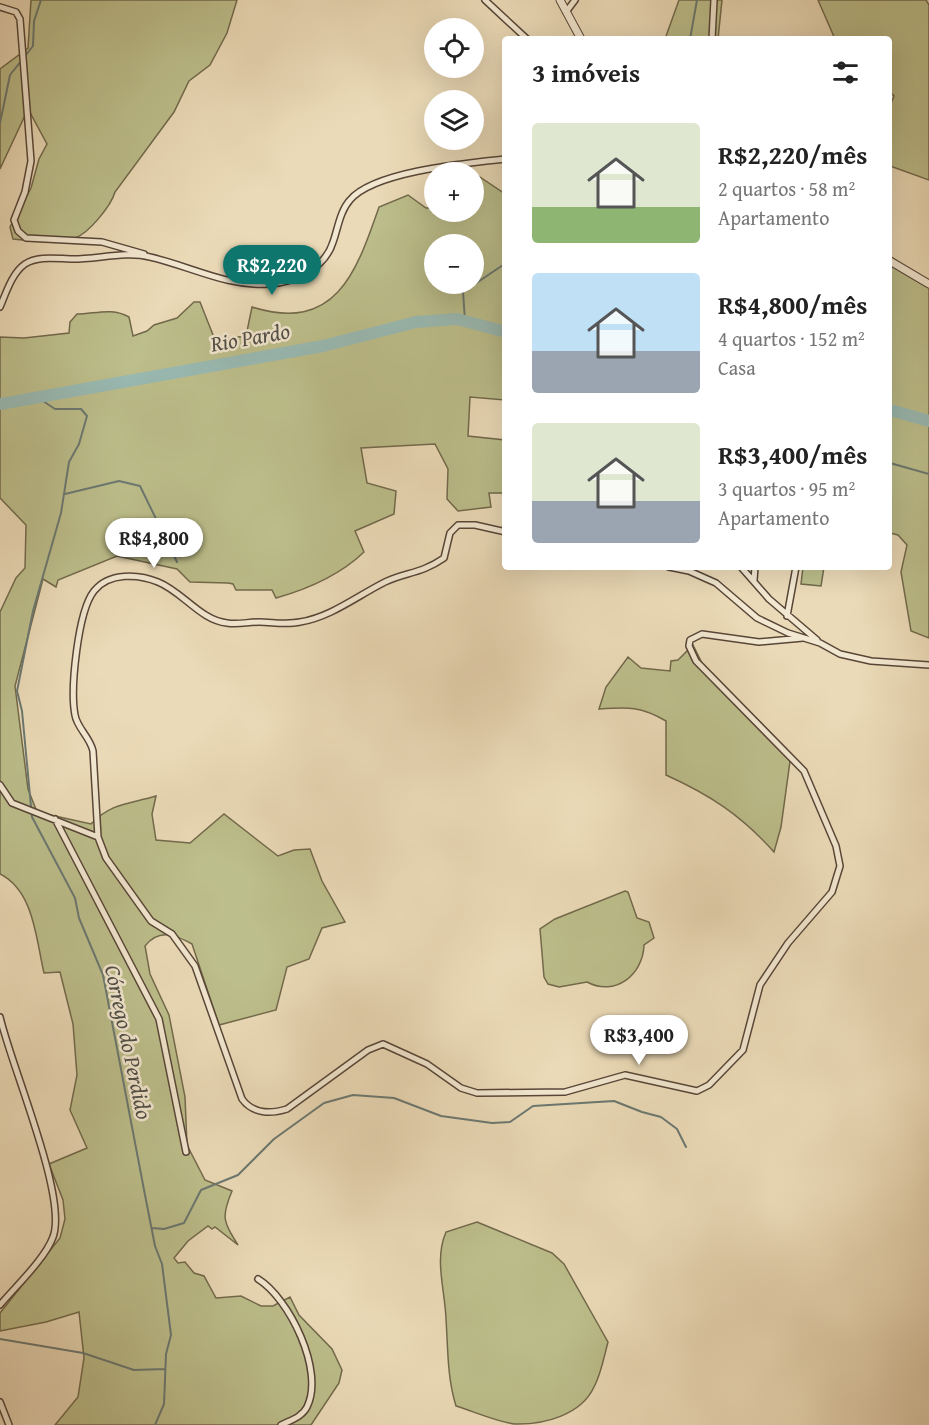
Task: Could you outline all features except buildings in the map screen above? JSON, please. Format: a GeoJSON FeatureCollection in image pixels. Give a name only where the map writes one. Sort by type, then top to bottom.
{"type":"FeatureCollection","features":[{"type":"Feature","properties":{"kind":"street"},"geometry":{"type":"LineString","coordinates":[[485,0],[524,36]]}},
{"type":"Feature","properties":{"kind":"street"},"geometry":{"type":"LineString","coordinates":[[560,0],[579,36]]}},
{"type":"Feature","properties":{"kind":"street"},"geometry":{"type":"LineString","coordinates":[[566,12],[575,0]]}},
{"type":"Feature","properties":{"kind":"street"},"geometry":{"type":"LineString","coordinates":[[712,36],[714,0]]}},
{"type":"Feature","properties":{"kind":"street"},"geometry":{"type":"LineString","coordinates":[[0,7],[18,15],[23,50],[32,160],[25,192],[14,219],[18,231],[26,238],[115,244],[204,275],[251,284],[291,280],[315,268],[326,258],[350,200],[366,188],[384,180],[454,165],[502,159]]}},
{"type":"Feature","properties":{"kind":"street"},"geometry":{"type":"LineString","coordinates":[[0,307],[12,279],[23,265],[30,261],[151,257]]}},
{"type":"Feature","properties":{"kind":"street"},"geometry":{"type":"LineString","coordinates":[[892,262],[929,284]]}},
{"type":"Feature","properties":{"kind":"street"},"geometry":{"type":"LineString","coordinates":[[502,531],[474,525],[458,525],[450,533],[444,558],[435,565],[386,582],[352,602],[298,623],[225,623],[209,618],[185,598],[158,582],[138,577],[114,579],[95,589],[89,600],[79,638],[74,711],[77,723],[91,744],[98,837],[106,858],[151,921],[172,934],[195,966],[243,1099],[253,1109],[277,1112],[287,1109],[368,1050],[383,1044],[427,1064],[461,1088],[477,1093],[565,1092],[625,1075],[689,1091],[704,1089],[743,1050],[760,985],[788,943],[832,892],[840,866],[836,846],[804,771],[696,661],[688,646],[694,636],[702,634],[759,642],[803,639]]}},
{"type":"Feature","properties":{"kind":"street"},"geometry":{"type":"LineString","coordinates":[[684,570],[716,582],[757,618],[803,639],[820,643],[852,658],[929,665]]}},
{"type":"Feature","properties":{"kind":"street"},"geometry":{"type":"LineString","coordinates":[[744,570],[788,615],[820,643]]}},
{"type":"Feature","properties":{"kind":"street"},"geometry":{"type":"LineString","coordinates":[[754,580],[755,570]]}},
{"type":"Feature","properties":{"kind":"street"},"geometry":{"type":"LineString","coordinates":[[788,615],[796,570]]}},
{"type":"Feature","properties":{"kind":"street"},"geometry":{"type":"LineString","coordinates":[[0,784],[12,803],[98,837]]}},
{"type":"Feature","properties":{"kind":"street"},"geometry":{"type":"LineString","coordinates":[[55,819],[159,1019],[186,1152]]}},
{"type":"Feature","properties":{"kind":"street"},"geometry":{"type":"LineString","coordinates":[[0,1017],[50,1177],[57,1210],[57,1225],[52,1239],[0,1305]]}},
{"type":"Feature","properties":{"kind":"street"},"geometry":{"type":"LineString","coordinates":[[258,1279],[269,1286],[289,1313],[303,1343],[310,1370],[307,1407],[297,1418],[281,1425]]}},
{"type":"Feature","properties":{"kind":"street"},"geometry":{"type":"LineString","coordinates":[[0,1402],[9,1425]]}},
{"type":"Feature","properties":{"kind":"green space"},"geometry":{"type":"Polygon","coordinates":[[[31,0],[237,0],[227,33],[210,65],[189,81],[174,112],[93,225],[81,235],[69,240],[13,239],[10,227],[31,188],[39,159],[47,144],[28,109],[0,169],[0,69],[28,48],[31,0]]]}},
{"type":"Feature","properties":{"kind":"green space"},"geometry":{"type":"Polygon","coordinates":[[[679,0],[722,0],[718,36],[666,36],[679,0]]]}},
{"type":"Feature","properties":{"kind":"green space"},"geometry":{"type":"Polygon","coordinates":[[[818,0],[926,0],[929,5],[929,180],[892,167],[892,101],[894,96],[892,94],[892,36],[834,36],[818,0]]]}},
{"type":"Feature","properties":{"kind":"green space"},"geometry":{"type":"Polygon","coordinates":[[[484,180],[502,192],[502,400],[470,397],[468,436],[502,440],[502,493],[489,493],[491,507],[458,511],[447,499],[448,469],[435,444],[361,448],[367,483],[396,491],[394,514],[355,531],[364,552],[345,568],[312,586],[276,598],[272,590],[236,590],[233,584],[228,583],[190,582],[177,569],[117,556],[58,580],[56,587],[43,579],[15,686],[28,789],[37,812],[91,824],[113,808],[156,796],[152,814],[156,840],[190,843],[224,814],[278,856],[294,850],[310,849],[322,881],[345,922],[322,928],[309,959],[287,967],[276,1010],[219,1025],[192,944],[174,936],[162,935],[150,940],[145,946],[150,974],[169,1015],[185,1097],[187,1145],[205,1180],[232,1191],[226,1207],[225,1219],[238,1245],[215,1227],[212,1229],[208,1226],[188,1241],[174,1258],[178,1263],[185,1262],[194,1273],[204,1276],[216,1298],[241,1296],[261,1306],[273,1306],[290,1297],[299,1315],[332,1349],[342,1370],[339,1383],[311,1425],[55,1425],[78,1397],[84,1358],[79,1312],[46,1322],[0,1331],[0,1313],[60,1238],[65,1219],[63,1200],[49,1164],[87,1148],[70,1110],[77,1075],[73,1024],[60,972],[44,973],[36,931],[27,904],[11,882],[0,874],[0,612],[16,578],[25,568],[26,525],[0,498],[0,337],[24,338],[69,333],[70,322],[77,314],[110,312],[129,317],[133,336],[147,331],[154,325],[177,318],[194,302],[200,302],[215,340],[246,336],[252,307],[281,313],[304,312],[323,304],[338,292],[351,274],[361,254],[379,207],[408,195],[424,207],[424,222],[484,222],[484,180]]]}},
{"type":"Feature","properties":{"kind":"green space"},"geometry":{"type":"Polygon","coordinates":[[[892,257],[929,284],[929,638],[911,631],[901,572],[907,545],[898,535],[892,534],[892,257]]]}},
{"type":"Feature","properties":{"kind":"green space"},"geometry":{"type":"Polygon","coordinates":[[[803,570],[824,570],[821,586],[801,584],[803,570]]]}},
{"type":"Feature","properties":{"kind":"green space"},"geometry":{"type":"Polygon","coordinates":[[[693,645],[702,663],[791,754],[781,827],[774,852],[749,827],[724,807],[697,790],[666,775],[666,721],[641,710],[599,709],[606,687],[628,657],[641,668],[670,671],[671,661],[678,660],[693,645]]]}},
{"type":"Feature","properties":{"kind":"green space"},"geometry":{"type":"Polygon","coordinates":[[[625,891],[628,892],[637,918],[649,922],[654,938],[644,945],[639,966],[633,974],[617,985],[608,987],[587,982],[559,987],[548,984],[544,977],[540,929],[555,919],[625,891]]]}},
{"type":"Feature","properties":{"kind":"green space"},"geometry":{"type":"Polygon","coordinates":[[[477,1222],[552,1253],[564,1264],[608,1342],[599,1377],[594,1387],[588,1397],[571,1411],[537,1423],[514,1424],[456,1406],[449,1373],[441,1253],[446,1232],[477,1222]]]}},
{"type":"Feature","properties":{"kind":"waterway"},"geometry":{"type":"LineString","coordinates":[[0,123],[10,75],[33,46],[34,21],[41,0]]}},
{"type":"Feature","properties":{"kind":"waterway"},"geometry":{"type":"LineString","coordinates":[[691,36],[697,0]]}},
{"type":"Feature","properties":{"kind":"waterway"},"geometry":{"type":"LineString","coordinates":[[465,320],[463,292],[502,266]]}},
{"type":"Feature","properties":{"kind":"waterway","name":"Rio Pardo"},"geometry":{"type":"LineString","coordinates":[[0,404],[323,346],[416,322],[457,319],[502,331]]}},
{"type":"Feature","properties":{"kind":"waterway","name":"Córrego do Perdido"},"geometry":{"type":"LineString","coordinates":[[37,397],[55,409],[81,409],[87,416],[79,444],[69,462],[61,513],[33,611],[17,691],[22,711],[32,817],[75,898],[79,918],[103,975],[155,1246],[162,1264],[171,1335],[166,1354],[164,1404],[155,1425]]}},
{"type":"Feature","properties":{"kind":"waterway","name":"Rio Pardo"},"geometry":{"type":"LineString","coordinates":[[892,411],[929,421]]}},
{"type":"Feature","properties":{"kind":"waterway"},"geometry":{"type":"LineString","coordinates":[[892,464],[929,474]]}},
{"type":"Feature","properties":{"kind":"waterway"},"geometry":{"type":"LineString","coordinates":[[65,494],[119,481],[140,486],[177,562]]}},
{"type":"Feature","properties":{"kind":"waterway"},"geometry":{"type":"LineString","coordinates":[[152,1228],[164,1229],[184,1223],[201,1190],[238,1175],[274,1139],[324,1103],[353,1095],[394,1098],[441,1116],[492,1123],[510,1122],[533,1106],[614,1101],[661,1117],[677,1129],[686,1147]]}},
{"type":"Feature","properties":{"kind":"waterway"},"geometry":{"type":"LineString","coordinates":[[0,1339],[83,1353],[134,1370],[165,1369]]}}]}
